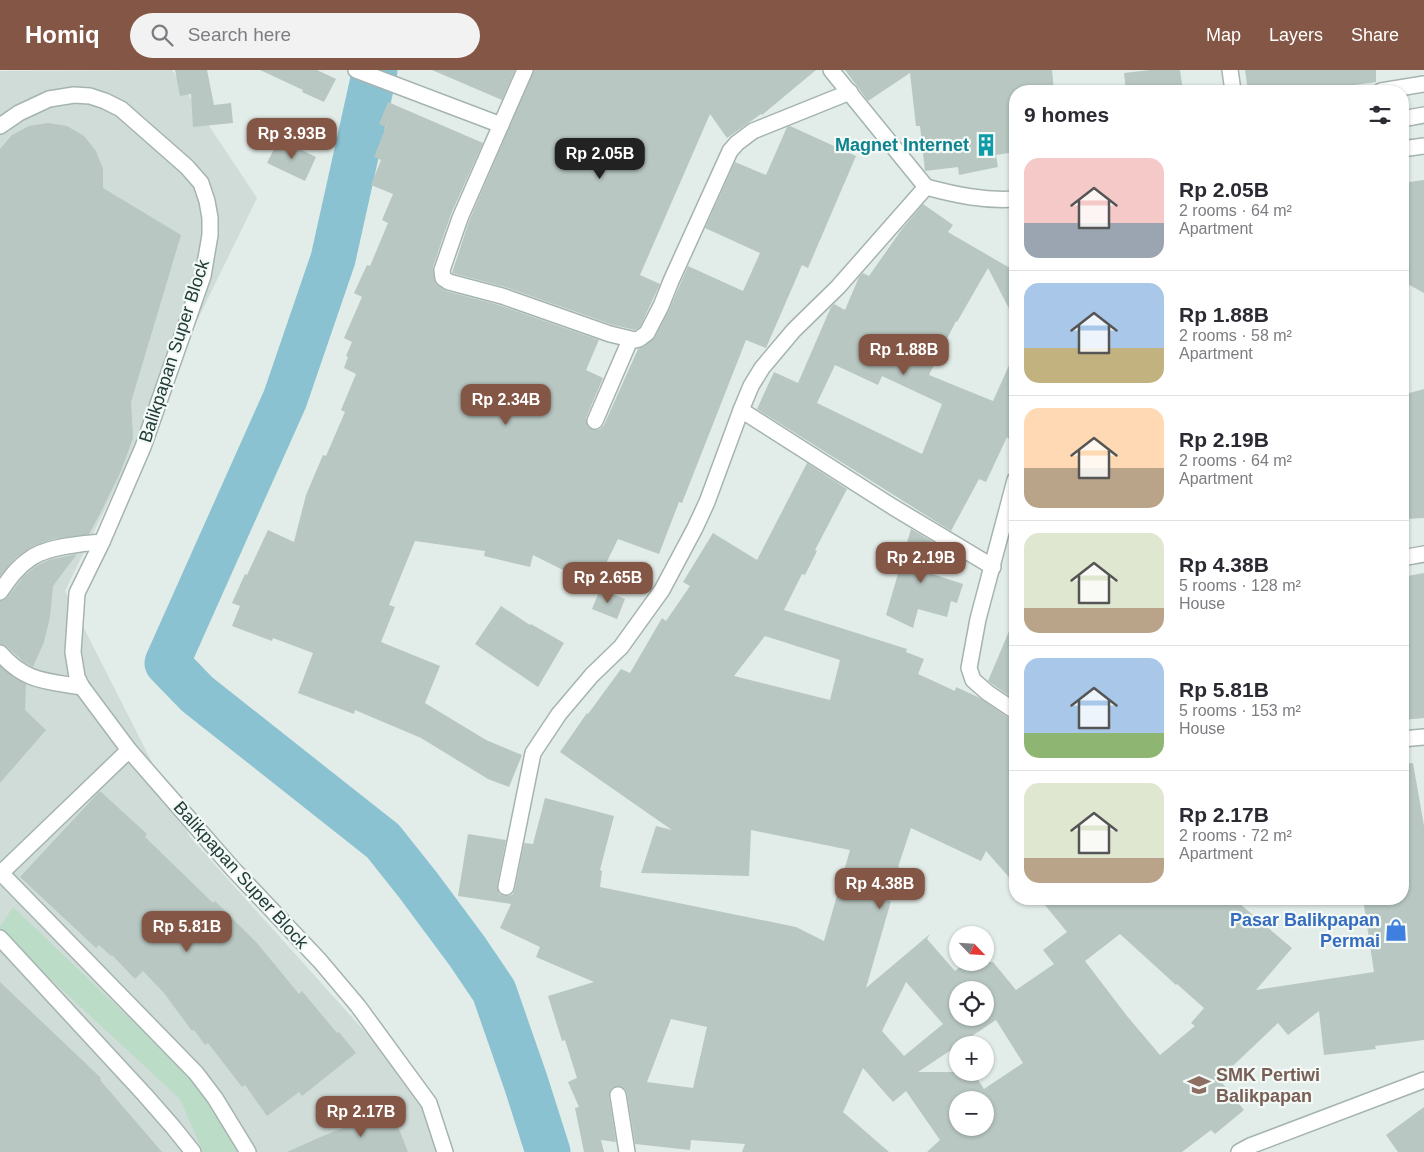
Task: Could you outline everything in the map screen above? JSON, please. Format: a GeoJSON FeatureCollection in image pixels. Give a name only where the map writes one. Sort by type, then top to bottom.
{"type":"FeatureCollection","features":[{"type":"Feature","properties":{"kind":"street"},"geometry":{"type":"LineString","coordinates":[[356,70],[501,125]]}},
{"type":"Feature","properties":{"kind":"street"},"geometry":{"type":"LineString","coordinates":[[525,70],[460,218],[442,270],[443,278],[450,282],[502,296],[630,340],[639,339],[649,328],[661,306],[730,151],[737,143],[753,131],[850,92]]}},
{"type":"Feature","properties":{"kind":"street"},"geometry":{"type":"LineString","coordinates":[[831,70],[926,187],[965,197],[989,200],[1009,199]]}},
{"type":"Feature","properties":{"kind":"street"},"geometry":{"type":"LineString","coordinates":[[1230,70],[1232,85]]}},
{"type":"Feature","properties":{"kind":"street"},"geometry":{"type":"LineString","coordinates":[[1409,86],[1424,84]]}},
{"type":"Feature","properties":{"kind":"street","name":"Balikpapan Super Block"},"geometry":{"type":"LineString","coordinates":[[0,126],[19,113],[49,99],[74,95],[90,96],[121,109],[187,167],[201,183],[210,218],[210,235],[202,276],[143,447],[102,542],[77,593],[73,652],[77,677],[82,687],[129,750],[233,869],[320,961],[358,1006],[396,1071],[429,1103],[445,1152]]}},
{"type":"Feature","properties":{"kind":"street"},"geometry":{"type":"LineString","coordinates":[[1409,118],[1424,115]]}},
{"type":"Feature","properties":{"kind":"street"},"geometry":{"type":"LineString","coordinates":[[1409,148],[1424,146]]}},
{"type":"Feature","properties":{"kind":"street"},"geometry":{"type":"LineString","coordinates":[[506,888],[533,753],[559,714],[592,675],[621,647],[662,590],[707,502],[751,386],[775,351],[844,280],[926,187]]}},
{"type":"Feature","properties":{"kind":"street"},"geometry":{"type":"LineString","coordinates":[[594,421],[630,340]]}},
{"type":"Feature","properties":{"kind":"street"},"geometry":{"type":"LineString","coordinates":[[741,410],[893,507],[993,567]]}},
{"type":"Feature","properties":{"kind":"street"},"geometry":{"type":"LineString","coordinates":[[1009,504],[976,628],[969,668],[973,680],[1009,707]]}},
{"type":"Feature","properties":{"kind":"street"},"geometry":{"type":"LineString","coordinates":[[0,592],[12,574],[32,556],[78,543],[102,542]]}},
{"type":"Feature","properties":{"kind":"street"},"geometry":{"type":"LineString","coordinates":[[1409,557],[1424,554]]}},
{"type":"Feature","properties":{"kind":"street"},"geometry":{"type":"LineString","coordinates":[[0,653],[10,665],[36,679],[82,687]]}},
{"type":"Feature","properties":{"kind":"street"},"geometry":{"type":"LineString","coordinates":[[1409,738],[1424,737]]}},
{"type":"Feature","properties":{"kind":"street"},"geometry":{"type":"LineString","coordinates":[[129,750],[0,874],[196,1073],[215,1098],[248,1152]]}},
{"type":"Feature","properties":{"kind":"street"},"geometry":{"type":"LineString","coordinates":[[0,938],[145,1095],[193,1152]]}},
{"type":"Feature","properties":{"kind":"street"},"geometry":{"type":"LineString","coordinates":[[1239,1152],[1250,1146],[1424,1080]]}},
{"type":"Feature","properties":{"kind":"street"},"geometry":{"type":"LineString","coordinates":[[618,1094],[627,1152]]}},
{"type":"Feature","properties":{"kind":"shaded area"},"geometry":{"type":"Polygon","coordinates":[[[172,70],[257,198],[65,591],[190,837],[429,1103],[438,1152],[0,1152],[0,71],[172,70]]]}},
{"type":"Feature","properties":{"kind":"green space"},"geometry":{"type":"Polygon","coordinates":[[[13,907],[199,1085],[241,1152],[203,1152],[180,1099],[0,932],[0,927],[13,907]]]}},
{"type":"Feature","properties":{"kind":"building"},"geometry":{"type":"Polygon","coordinates":[[[175,70],[207,70],[214,105],[231,103],[233,123],[193,127],[191,94],[180,96],[175,70]]]}},
{"type":"Feature","properties":{"kind":"building"},"geometry":{"type":"Polygon","coordinates":[[[260,70],[317,70],[336,79],[324,102],[260,70]]]}},
{"type":"Feature","properties":{"kind":"building"},"geometry":{"type":"Polygon","coordinates":[[[432,70],[515,70],[502,100],[432,70]]]}},
{"type":"Feature","properties":{"kind":"building"},"geometry":{"type":"Polygon","coordinates":[[[534,70],[816,70],[762,115],[727,138],[710,114],[640,275],[660,284],[640,327],[635,330],[613,325],[505,287],[452,273],[469,221],[534,70]]]}},
{"type":"Feature","properties":{"kind":"building"},"geometry":{"type":"Polygon","coordinates":[[[845,70],[1052,70],[1053,85],[1009,85],[1009,153],[996,155],[998,167],[959,175],[958,167],[925,171],[920,126],[916,126],[910,73],[868,101],[845,70]]]}},
{"type":"Feature","properties":{"kind":"building"},"geometry":{"type":"Polygon","coordinates":[[[1150,70],[1180,70],[1182,85],[1125,85],[1124,73],[1150,70]]]}},
{"type":"Feature","properties":{"kind":"building"},"geometry":{"type":"Polygon","coordinates":[[[1245,70],[1376,70],[1376,82],[1355,85],[1247,85],[1245,70]]]}},
{"type":"Feature","properties":{"kind":"building"},"geometry":{"type":"Polygon","coordinates":[[[388,102],[483,143],[451,214],[433,267],[435,283],[446,291],[499,305],[599,340],[586,370],[603,378],[586,418],[588,427],[596,430],[604,425],[638,349],[645,346],[655,337],[688,266],[743,291],[760,253],[705,228],[735,162],[766,175],[787,127],[790,126],[856,156],[808,268],[802,265],[766,348],[746,340],[682,503],[679,502],[659,554],[618,539],[595,586],[533,555],[530,567],[484,556],[485,551],[415,541],[389,605],[395,607],[381,642],[440,666],[425,703],[486,740],[522,755],[509,787],[488,779],[421,738],[355,710],[354,714],[298,693],[313,653],[273,638],[272,641],[232,626],[240,606],[232,603],[268,530],[294,542],[306,495],[323,455],[326,456],[345,412],[341,410],[356,374],[344,368],[348,357],[346,356],[352,342],[344,338],[362,297],[354,293],[367,265],[370,266],[388,223],[382,220],[393,194],[371,185],[381,160],[374,157],[386,127],[379,124],[388,102]]]}},
{"type":"Feature","properties":{"kind":"building"},"geometry":{"type":"Polygon","coordinates":[[[48,123],[67,126],[84,136],[96,151],[103,169],[103,188],[181,235],[131,402],[133,438],[121,471],[102,510],[89,534],[53,539],[33,546],[15,558],[0,576],[0,149],[12,135],[29,126],[48,123]]]}},
{"type":"Feature","properties":{"kind":"building"},"geometry":{"type":"Polygon","coordinates":[[[279,139],[316,157],[305,181],[267,163],[279,139]]]}},
{"type":"Feature","properties":{"kind":"building"},"geometry":{"type":"Polygon","coordinates":[[[1424,180],[1424,293],[1409,285],[1409,182],[1424,180]]]}},
{"type":"Feature","properties":{"kind":"building"},"geometry":{"type":"Polygon","coordinates":[[[923,204],[953,225],[948,232],[1009,268],[1009,308],[988,268],[956,321],[929,375],[993,401],[1009,365],[1009,439],[1007,437],[986,482],[979,479],[951,531],[757,409],[774,372],[798,383],[831,307],[834,304],[845,310],[859,277],[863,273],[869,276],[902,229],[923,204]],[[835,365],[817,403],[922,454],[942,404],[882,376],[878,385],[835,365]]]}},
{"type":"Feature","properties":{"kind":"building"},"geometry":{"type":"Polygon","coordinates":[[[1424,389],[1424,518],[1409,519],[1409,393],[1424,389]]]}},
{"type":"Feature","properties":{"kind":"building"},"geometry":{"type":"Polygon","coordinates":[[[807,463],[847,489],[815,550],[817,551],[805,575],[802,574],[784,610],[907,649],[906,652],[924,659],[918,674],[955,691],[956,687],[980,698],[1009,718],[1009,877],[986,851],[981,861],[911,828],[898,867],[900,868],[889,901],[891,901],[866,988],[930,934],[927,939],[949,964],[949,971],[994,971],[994,963],[1016,990],[1054,964],[1043,950],[1067,932],[1045,905],[1241,905],[1292,948],[1256,990],[1374,972],[1364,905],[1409,905],[1409,763],[1413,763],[1424,826],[1424,1040],[1375,1046],[1376,1049],[1324,1055],[1319,1011],[1288,1035],[1278,1023],[1219,1079],[1244,1110],[1215,1134],[1211,1130],[1182,1152],[927,1152],[940,1140],[906,1091],[893,1102],[863,1068],[843,1112],[889,1152],[742,1152],[745,1144],[691,1140],[690,1150],[635,1144],[627,1093],[625,1089],[617,1086],[612,1088],[609,1096],[616,1142],[601,1140],[604,1152],[584,1152],[575,1108],[579,1107],[568,1082],[577,1078],[565,1040],[562,1041],[548,996],[594,982],[536,957],[540,947],[500,928],[511,904],[458,896],[468,834],[506,840],[497,886],[499,894],[509,896],[513,894],[515,889],[524,843],[533,844],[545,798],[614,816],[600,870],[602,871],[600,887],[796,927],[824,941],[850,850],[751,830],[749,876],[641,873],[656,826],[672,830],[560,752],[621,669],[630,673],[662,618],[666,621],[690,586],[683,582],[713,533],[757,560],[807,463]],[[765,636],[734,676],[830,700],[840,660],[765,636]],[[1120,934],[1085,961],[1160,1055],[1195,1026],[1191,1023],[1204,1008],[1120,934]],[[949,981],[949,1026],[987,1026],[972,1036],[949,1036],[949,1051],[918,1072],[949,1072],[949,1081],[979,1081],[984,1089],[1023,1063],[996,1020],[994,1021],[994,981],[949,981]],[[906,982],[882,1031],[904,1056],[943,1024],[906,982]],[[671,1019],[647,1082],[693,1088],[707,1027],[671,1019]]]}},
{"type":"Feature","properties":{"kind":"building"},"geometry":{"type":"Polygon","coordinates":[[[911,529],[938,545],[929,573],[963,584],[957,603],[951,601],[947,617],[918,609],[913,628],[886,615],[911,529]]]}},
{"type":"Feature","properties":{"kind":"building"},"geometry":{"type":"Polygon","coordinates":[[[77,554],[53,586],[50,617],[44,642],[33,667],[24,662],[6,646],[0,644],[0,601],[7,598],[24,576],[36,566],[49,560],[77,554]]]}},
{"type":"Feature","properties":{"kind":"building"},"geometry":{"type":"Polygon","coordinates":[[[1424,573],[1424,718],[1409,719],[1409,576],[1424,573]]]}},
{"type":"Feature","properties":{"kind":"building"},"geometry":{"type":"Polygon","coordinates":[[[600,589],[625,599],[617,619],[592,609],[600,589]]]}},
{"type":"Feature","properties":{"kind":"building"},"geometry":{"type":"Polygon","coordinates":[[[501,606],[530,625],[564,643],[538,687],[475,644],[501,606]]]}},
{"type":"Feature","properties":{"kind":"building"},"geometry":{"type":"Polygon","coordinates":[[[1009,631],[1009,696],[988,681],[1009,631]]]}},
{"type":"Feature","properties":{"kind":"building"},"geometry":{"type":"Polygon","coordinates":[[[0,666],[13,677],[26,684],[25,710],[46,730],[0,783],[0,666]]]}},
{"type":"Feature","properties":{"kind":"building"},"geometry":{"type":"Polygon","coordinates":[[[100,791],[147,834],[145,837],[213,903],[215,901],[257,943],[299,994],[302,991],[356,1053],[302,1096],[299,1092],[267,1116],[245,1085],[242,1087],[208,1043],[205,1045],[194,1030],[192,1031],[164,993],[143,971],[135,979],[112,955],[99,945],[96,948],[20,877],[100,791]]]}},
{"type":"Feature","properties":{"kind":"building"},"geometry":{"type":"Polygon","coordinates":[[[0,982],[101,1078],[100,1080],[162,1152],[0,1152],[0,982]]]}},
{"type":"Feature","properties":{"kind":"building"},"geometry":{"type":"Polygon","coordinates":[[[1424,1107],[1424,1152],[1398,1152],[1386,1135],[1424,1107]]]}},
{"type":"Feature","properties":{"kind":"building"},"geometry":{"type":"Polygon","coordinates":[[[391,1109],[408,1152],[287,1152],[323,1136],[391,1109]]]}},
{"type":"Feature","properties":{"kind":"waterway"},"geometry":{"type":"LineString","coordinates":[[375,70],[333,259],[285,399],[167,663],[197,694],[383,841],[418,885],[494,991],[548,1152]]}},
{"type":"Feature","properties":{"kind":"place","name":"Magnet Internet"},"geometry":{"type":"Point","coordinates":[986,145]}},
{"type":"Feature","properties":{"kind":"place","name":"Pasar Balikpapan Permai"},"geometry":{"type":"Point","coordinates":[1396,930]}},
{"type":"Feature","properties":{"kind":"place","name":"SMK Pertiwi Balikpapan"},"geometry":{"type":"Point","coordinates":[1199,1085]}}]}
